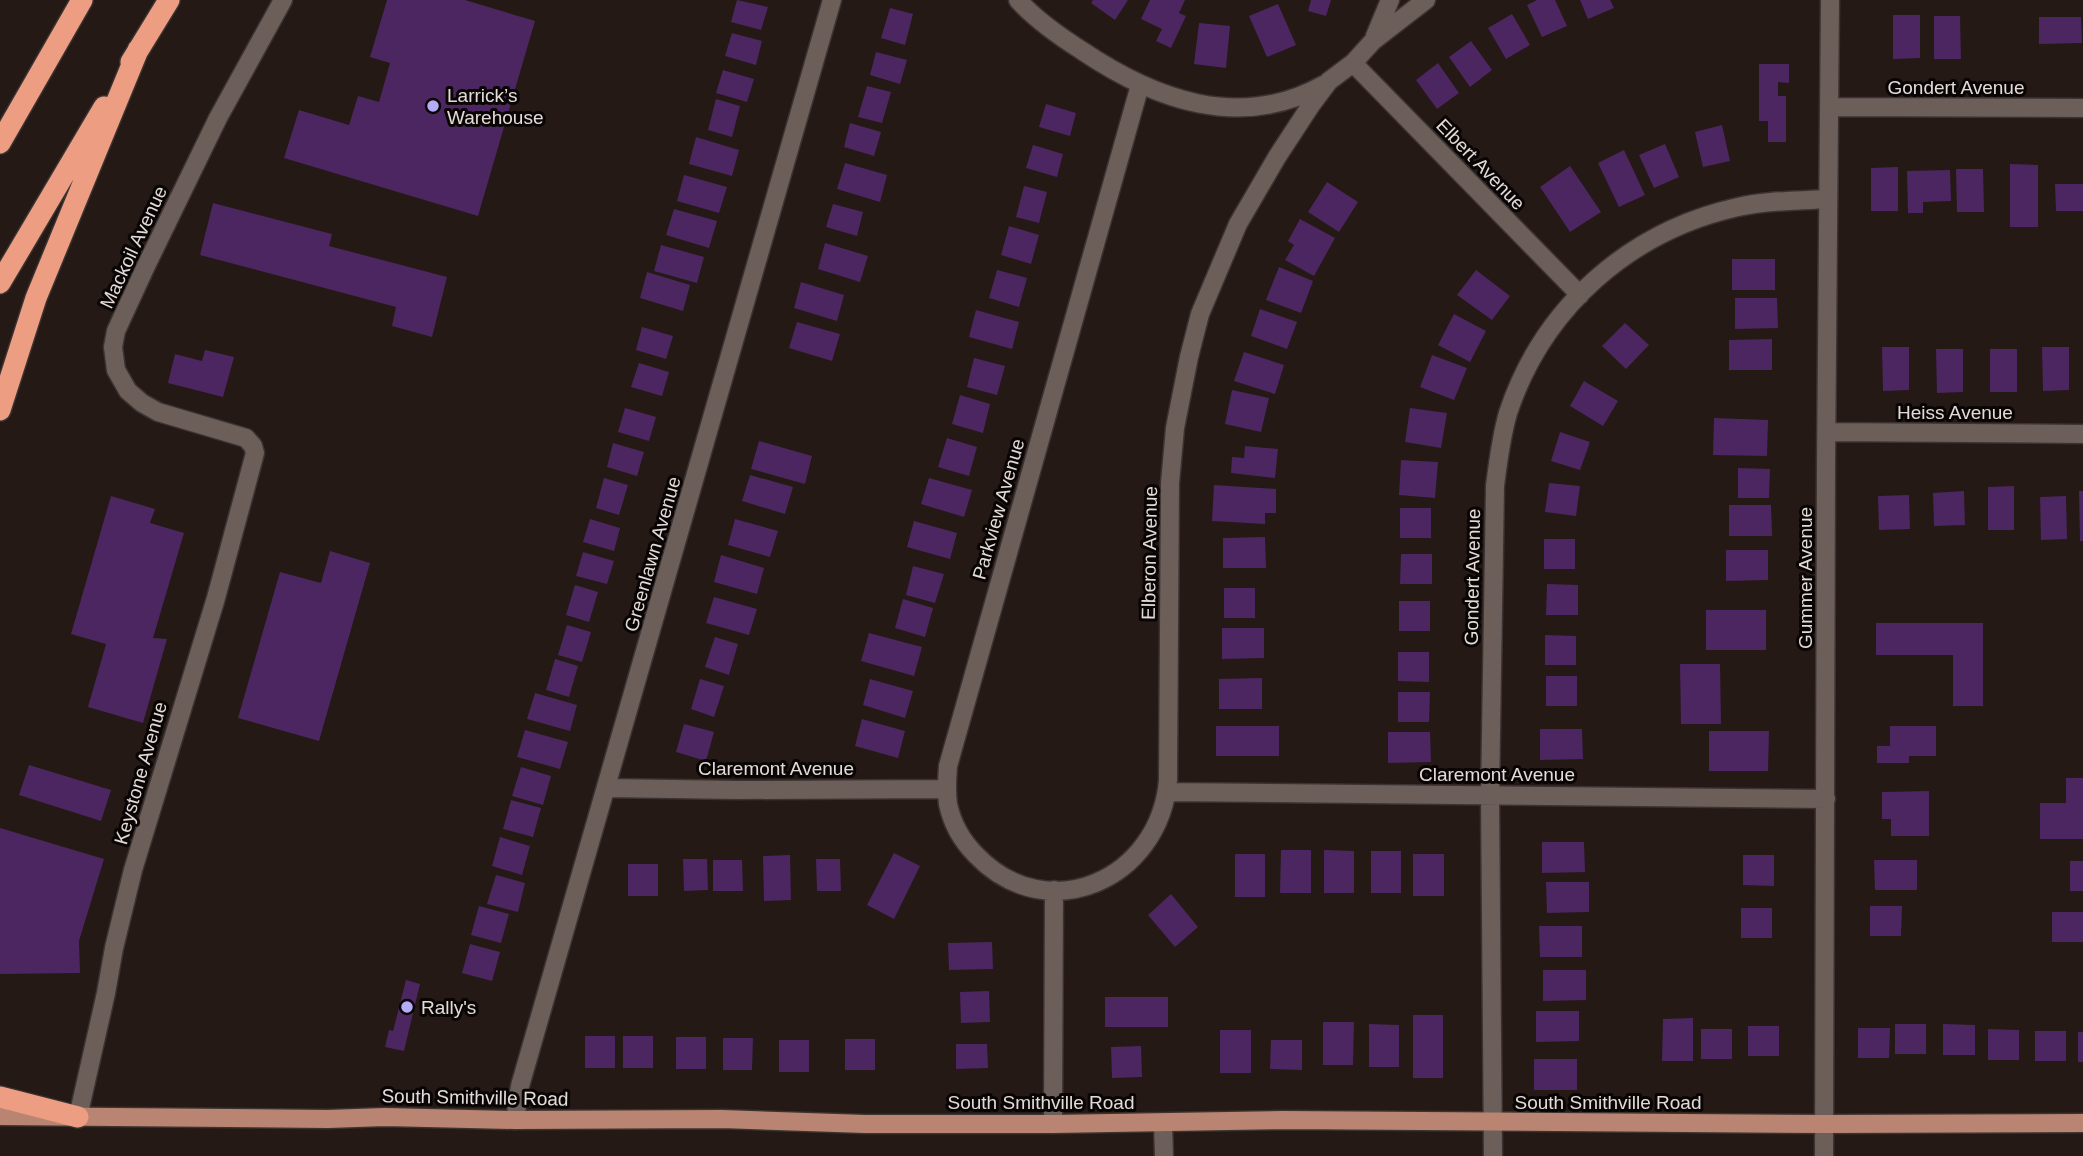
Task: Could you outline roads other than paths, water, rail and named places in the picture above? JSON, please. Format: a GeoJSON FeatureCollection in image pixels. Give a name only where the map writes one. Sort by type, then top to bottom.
{"type":"FeatureCollection","features":[{"type":"Feature","properties":{"kind":"highway"},"geometry":{"type":"LineString","coordinates":[[0,143],[82,0]]}},
{"type":"Feature","properties":{"kind":"highway"},"geometry":{"type":"LineString","coordinates":[[0,283],[55,186],[169,0]]}},
{"type":"Feature","properties":{"kind":"highway"},"geometry":{"type":"LineString","coordinates":[[0,410],[36,298],[138,50]]}},
{"type":"Feature","properties":{"kind":"highway"},"geometry":{"type":"LineString","coordinates":[[0,134],[34,83]]}},
{"type":"Feature","properties":{"kind":"highway"},"geometry":{"type":"LineString","coordinates":[[0,1097],[78,1117]]}},
{"type":"Feature","properties":{"kind":"main road","name":"South Smithville Road"},"geometry":{"type":"LineString","coordinates":[[0,1116],[328,1119],[385,1117],[515,1121],[722,1119],[865,1124],[1282,1120],[2083,1123]]}},
{"type":"Feature","properties":{"kind":"street","name":"Mackoil Avenue"},"geometry":{"type":"LineString","coordinates":[[253,446],[246,438],[158,412],[142,403],[128,391],[116,370],[113,347],[116,331],[218,118],[283,0]]}},
{"type":"Feature","properties":{"kind":"street","name":"Greenlawn Avenue"},"geometry":{"type":"LineString","coordinates":[[515,1121],[520,1086],[832,0]]}},
{"type":"Feature","properties":{"kind":"street"},"geometry":{"type":"LineString","coordinates":[[1018,0],[1061,37],[1101,64],[1160,94],[1191,103],[1254,107],[1283,102],[1309,93],[1329,81]]}},
{"type":"Feature","properties":{"kind":"street"},"geometry":{"type":"LineString","coordinates":[[1373,41],[1390,0]]}},
{"type":"Feature","properties":{"kind":"street","name":"Elberon Avenue"},"geometry":{"type":"LineString","coordinates":[[1054,890],[1080,888],[1100,882],[1118,872],[1136,856],[1154,831],[1167,792],[1170,483],[1175,428],[1189,357],[1204,304],[1238,224],[1277,157],[1329,81],[1353,63],[1373,41],[1426,0]]}},
{"type":"Feature","properties":{"kind":"street","name":"Gummer Avenue"},"geometry":{"type":"LineString","coordinates":[[1824,1156],[1830,0]]}},
{"type":"Feature","properties":{"kind":"street","name":"Elbert Avenue"},"geometry":{"type":"LineString","coordinates":[[1353,63],[1580,295]]}},
{"type":"Feature","properties":{"kind":"street","name":"Parkview Avenue"},"geometry":{"type":"LineString","coordinates":[[1054,890],[1035,889],[1011,881],[986,866],[966,845],[948,806],[948,766],[1140,85]]}},
{"type":"Feature","properties":{"kind":"street","name":"Gondert Avenue"},"geometry":{"type":"LineString","coordinates":[[1829,107],[2083,108]]}},
{"type":"Feature","properties":{"kind":"street","name":"Gondert Avenue"},"geometry":{"type":"LineString","coordinates":[[1493,1156],[1490,796],[1494,486],[1508,414],[1539,347],[1580,295],[1609,267],[1637,246],[1667,230],[1701,217],[1739,207],[1769,202],[1828,199]]}},
{"type":"Feature","properties":{"kind":"street","name":"Heiss Avenue"},"geometry":{"type":"LineString","coordinates":[[1827,432],[2083,434]]}},
{"type":"Feature","properties":{"kind":"street","name":"Keystone Avenue"},"geometry":{"type":"LineString","coordinates":[[78,1117],[133,870],[249,481],[256,453],[253,446]]}},
{"type":"Feature","properties":{"kind":"street","name":"Claremont Avenue"},"geometry":{"type":"LineString","coordinates":[[606,788],[946,789]]}},
{"type":"Feature","properties":{"kind":"street","name":"Claremont Avenue"},"geometry":{"type":"LineString","coordinates":[[1167,792],[1826,799]]}},
{"type":"Feature","properties":{"kind":"street"},"geometry":{"type":"LineString","coordinates":[[1053,1124],[1054,890]]}},
{"type":"Feature","properties":{"kind":"street"},"geometry":{"type":"LineString","coordinates":[[1163,1123],[1164,1156]]}},
{"type":"Feature","properties":{"kind":"place","name":"Larrick’s Warehouse"},"geometry":{"type":"Point","coordinates":[433,106]}},
{"type":"Feature","properties":{"kind":"place","name":"Rally's"},"geometry":{"type":"Point","coordinates":[407,1007]}}]}
